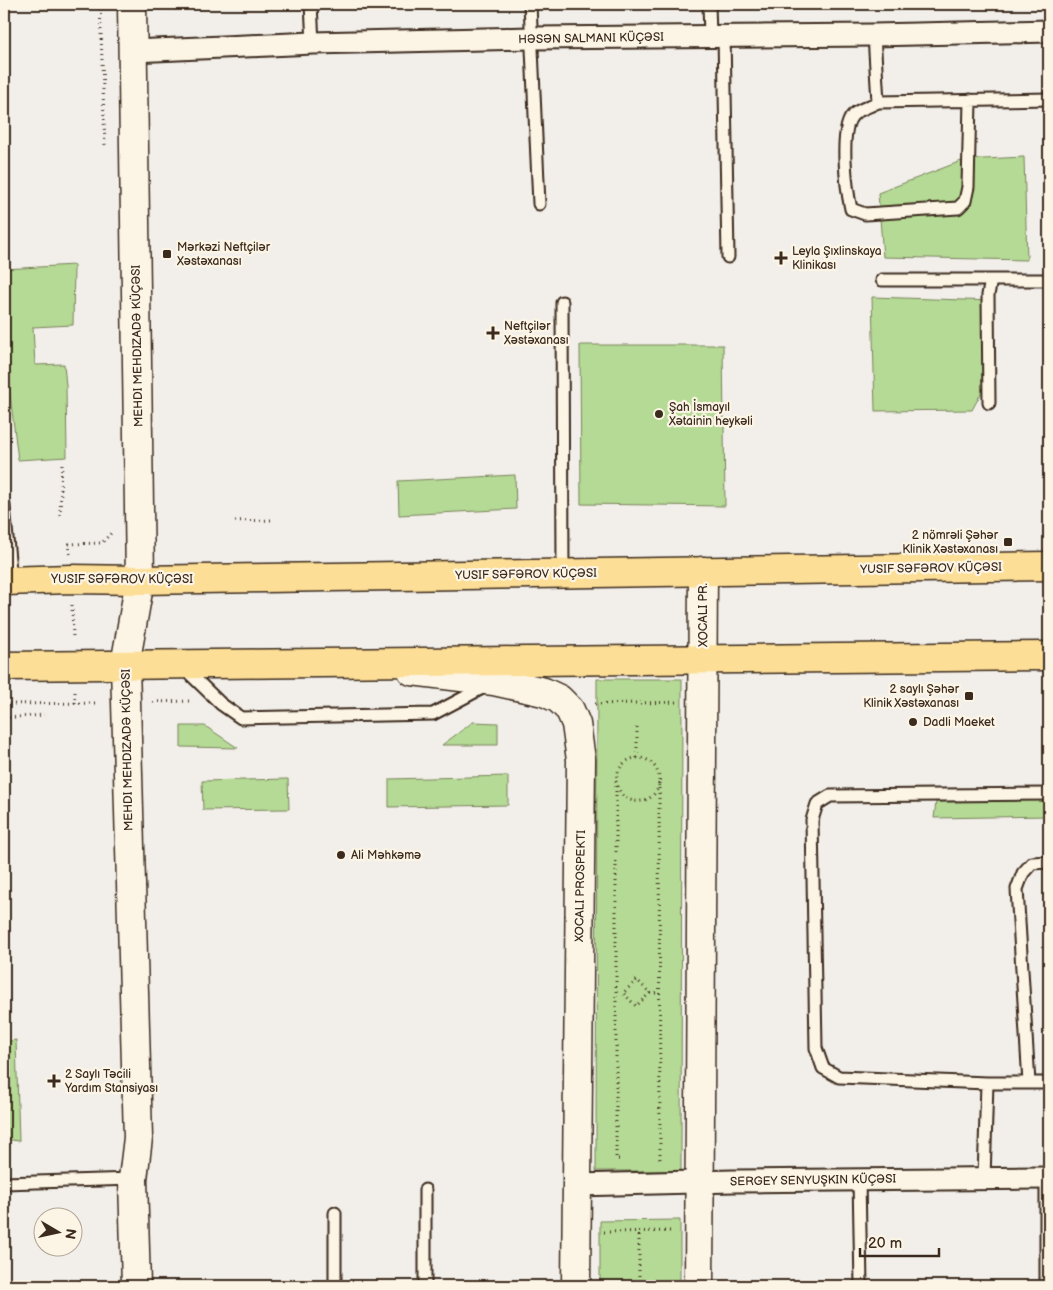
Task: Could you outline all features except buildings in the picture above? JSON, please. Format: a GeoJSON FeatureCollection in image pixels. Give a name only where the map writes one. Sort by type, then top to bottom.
{"type":"FeatureCollection","features":[{"type":"Feature","properties":{"kind":"highway","name":"YUSIF SƏFƏROV KÜÇƏSI"},"geometry":{"type":"LineString","coordinates":[[7,581],[1049,566]]}},
{"type":"Feature","properties":{"kind":"highway"},"geometry":{"type":"LineString","coordinates":[[4,666],[1049,656]]}},
{"type":"Feature","properties":{"kind":"main road","name":"MEHDI MEHDIZADƏ KÜÇƏSI"},"geometry":{"type":"LineString","coordinates":[[132,4],[140,580],[125,665],[138,1138],[134,1179],[136,1286]]}},
{"type":"Feature","properties":{"kind":"main road"},"geometry":{"type":"LineString","coordinates":[[699,1286],[702,571]]}},
{"type":"Feature","properties":{"kind":"main road"},"geometry":{"type":"LineString","coordinates":[[356,664],[494,681],[544,692],[559,699],[570,710],[576,724],[581,760],[576,1286]]}},
{"type":"Feature","properties":{"kind":"street","name":"HƏSƏN SALMANI KÜÇƏSI"},"geometry":{"type":"LineString","coordinates":[[133,51],[313,43],[531,38],[1049,30]]}},
{"type":"Feature","properties":{"kind":"street","name":"SERGEY SENYUŞKIN KÜÇƏSI"},"geometry":{"type":"LineString","coordinates":[[577,1184],[1047,1178]]}},
{"type":"Feature","properties":{"kind":"lane"},"geometry":{"type":"LineString","coordinates":[[311,4],[313,43]]}},
{"type":"Feature","properties":{"kind":"lane"},"geometry":{"type":"LineString","coordinates":[[530,4],[539,204]]}},
{"type":"Feature","properties":{"kind":"lane"},"geometry":{"type":"LineString","coordinates":[[709,4],[717,35],[728,256]]}},
{"type":"Feature","properties":{"kind":"lane"},"geometry":{"type":"LineString","coordinates":[[874,34],[878,102]]}},
{"type":"Feature","properties":{"kind":"lane"},"geometry":{"type":"LineString","coordinates":[[970,100],[966,201],[958,208],[865,214],[851,209],[848,195],[845,152],[846,130],[853,115],[878,102],[970,100],[1049,99]]}},
{"type":"Feature","properties":{"kind":"lane"},"geometry":{"type":"LineString","coordinates":[[882,280],[1049,280]]}},
{"type":"Feature","properties":{"kind":"lane"},"geometry":{"type":"LineString","coordinates":[[989,403],[988,295],[990,280]]}},
{"type":"Feature","properties":{"kind":"lane"},"geometry":{"type":"LineString","coordinates":[[562,302],[563,573]]}},
{"type":"Feature","properties":{"kind":"lane"},"geometry":{"type":"LineString","coordinates":[[4,506],[7,581]]}},
{"type":"Feature","properties":{"kind":"lane"},"geometry":{"type":"LineString","coordinates":[[180,664],[221,704],[242,718],[433,714],[494,681]]}},
{"type":"Feature","properties":{"kind":"lane"},"geometry":{"type":"LineString","coordinates":[[1049,794],[830,796],[817,804],[812,820],[816,1048],[823,1068],[839,1077],[987,1083],[1049,1083]]}},
{"type":"Feature","properties":{"kind":"lane"},"geometry":{"type":"LineString","coordinates":[[1029,1083],[1018,889],[1023,873],[1032,863],[1049,862]]}},
{"type":"Feature","properties":{"kind":"lane"},"geometry":{"type":"LineString","coordinates":[[984,1178],[987,1083]]}},
{"type":"Feature","properties":{"kind":"lane"},"geometry":{"type":"LineString","coordinates":[[1046,1286],[1047,1178]]}},
{"type":"Feature","properties":{"kind":"lane"},"geometry":{"type":"LineString","coordinates":[[4,1183],[134,1179]]}},
{"type":"Feature","properties":{"kind":"lane"},"geometry":{"type":"LineString","coordinates":[[859,1179],[861,1286]]}},
{"type":"Feature","properties":{"kind":"lane"},"geometry":{"type":"LineString","coordinates":[[425,1190],[426,1286]]}},
{"type":"Feature","properties":{"kind":"lane"},"geometry":{"type":"LineString","coordinates":[[335,1213],[335,1286]]}},
{"type":"Feature","properties":{"kind":"path"},"geometry":{"type":"LineString","coordinates":[[60,515],[62,464]]}},
{"type":"Feature","properties":{"kind":"path"},"geometry":{"type":"LineString","coordinates":[[235,521],[274,520]]}},
{"type":"Feature","properties":{"kind":"path"},"geometry":{"type":"LineString","coordinates":[[4,704],[75,703],[69,544]]}},
{"type":"Feature","properties":{"kind":"path"},"geometry":{"type":"LineString","coordinates":[[164,702],[197,701]]}},
{"type":"Feature","properties":{"kind":"path"},"geometry":{"type":"LineString","coordinates":[[586,704],[682,701]]}},
{"type":"Feature","properties":{"kind":"path"},"geometry":{"type":"LineString","coordinates":[[4,718],[44,715]]}},
{"type":"Feature","properties":{"kind":"path"},"geometry":{"type":"LineString","coordinates":[[637,723],[637,758]]}},
{"type":"Feature","properties":{"kind":"path"},"geometry":{"type":"LineString","coordinates":[[625,1159],[616,1159],[616,774],[624,763],[637,758],[651,762],[656,768],[659,783],[661,1159],[652,1159]]}},
{"type":"Feature","properties":{"kind":"path"},"geometry":{"type":"LineString","coordinates":[[616,782],[621,794],[626,799],[640,802],[653,796],[659,783]]}},
{"type":"Feature","properties":{"kind":"path"},"geometry":{"type":"LineString","coordinates":[[623,993],[637,980],[650,993]]}},
{"type":"Feature","properties":{"kind":"path"},"geometry":{"type":"LineString","coordinates":[[616,992],[623,993],[636,1006],[650,993],[660,993]]}},
{"type":"Feature","properties":{"kind":"path"},"geometry":{"type":"LineString","coordinates":[[604,1232],[678,1231]]}},
{"type":"Feature","properties":{"kind":"path"},"geometry":{"type":"LineString","coordinates":[[638,1286],[639,1232]]}},
{"type":"Feature","properties":{"kind":"green space"},"geometry":{"type":"Polygon","coordinates":[[[1024,157],[1027,260],[883,257],[878,193],[964,160],[1024,157]]]}},
{"type":"Feature","properties":{"kind":"green space"},"geometry":{"type":"Polygon","coordinates":[[[74,265],[73,325],[33,327],[35,365],[64,364],[67,457],[18,460],[7,370],[4,370],[4,269],[74,265]]]}},
{"type":"Feature","properties":{"kind":"green space"},"geometry":{"type":"Polygon","coordinates":[[[872,297],[994,301],[993,371],[972,410],[875,411],[872,297]]]}},
{"type":"Feature","properties":{"kind":"green space"},"geometry":{"type":"Polygon","coordinates":[[[580,345],[723,345],[725,506],[581,504],[580,345]]]}},
{"type":"Feature","properties":{"kind":"green space"},"geometry":{"type":"Polygon","coordinates":[[[515,475],[516,509],[399,515],[398,481],[515,475]]]}},
{"type":"Feature","properties":{"kind":"green space"},"geometry":{"type":"Polygon","coordinates":[[[597,679],[682,679],[681,1171],[596,1171],[597,679]]]}},
{"type":"Feature","properties":{"kind":"green space"},"geometry":{"type":"Polygon","coordinates":[[[473,722],[498,723],[498,745],[442,745],[473,722]]]}},
{"type":"Feature","properties":{"kind":"green space"},"geometry":{"type":"Polygon","coordinates":[[[181,726],[205,726],[238,748],[181,747],[181,726]]]}},
{"type":"Feature","properties":{"kind":"green space"},"geometry":{"type":"Polygon","coordinates":[[[508,776],[508,805],[389,807],[389,779],[508,776]]]}},
{"type":"Feature","properties":{"kind":"green space"},"geometry":{"type":"Polygon","coordinates":[[[288,779],[289,809],[203,810],[202,781],[288,779]]]}},
{"type":"Feature","properties":{"kind":"green space"},"geometry":{"type":"Polygon","coordinates":[[[1049,800],[1049,816],[934,818],[936,802],[1049,800]]]}},
{"type":"Feature","properties":{"kind":"green space"},"geometry":{"type":"Polygon","coordinates":[[[16,1040],[19,1141],[4,1139],[4,1042],[16,1040]]]}},
{"type":"Feature","properties":{"kind":"green space"},"geometry":{"type":"Polygon","coordinates":[[[680,1220],[680,1286],[600,1286],[600,1221],[680,1220]]]}},
{"type":"Feature","properties":{"kind":"place","name":"Mərkəzi Neftçilər Xəstəxanası"},"geometry":{"type":"Point","coordinates":[167,254]}},
{"type":"Feature","properties":{"kind":"place","name":"Leyla Şıxlinskaya Klinikası"},"geometry":{"type":"Point","coordinates":[781,258]}},
{"type":"Feature","properties":{"kind":"place","name":"Neftçilər Xəstəxanası"},"geometry":{"type":"Point","coordinates":[493,333]}},
{"type":"Feature","properties":{"kind":"place","name":"Şah İsmayıl Xətainin heykəli"},"geometry":{"type":"Point","coordinates":[659,414]}},
{"type":"Feature","properties":{"kind":"place","name":"2 nömrəli Şəhər Klinik Xəstəxanası"},"geometry":{"type":"Point","coordinates":[1008,542]}},
{"type":"Feature","properties":{"kind":"place","name":"2 saylı Şəhər Klinik Xəstəxanası"},"geometry":{"type":"Point","coordinates":[969,696]}},
{"type":"Feature","properties":{"kind":"place","name":"Dadli Maeket"},"geometry":{"type":"Point","coordinates":[913,722]}},
{"type":"Feature","properties":{"kind":"place","name":"Ali Məhkəmə"},"geometry":{"type":"Point","coordinates":[341,855]}},
{"type":"Feature","properties":{"kind":"place","name":"2 Saylı Təcili Yardım Stansiyası"},"geometry":{"type":"Point","coordinates":[54,1081]}}]}
